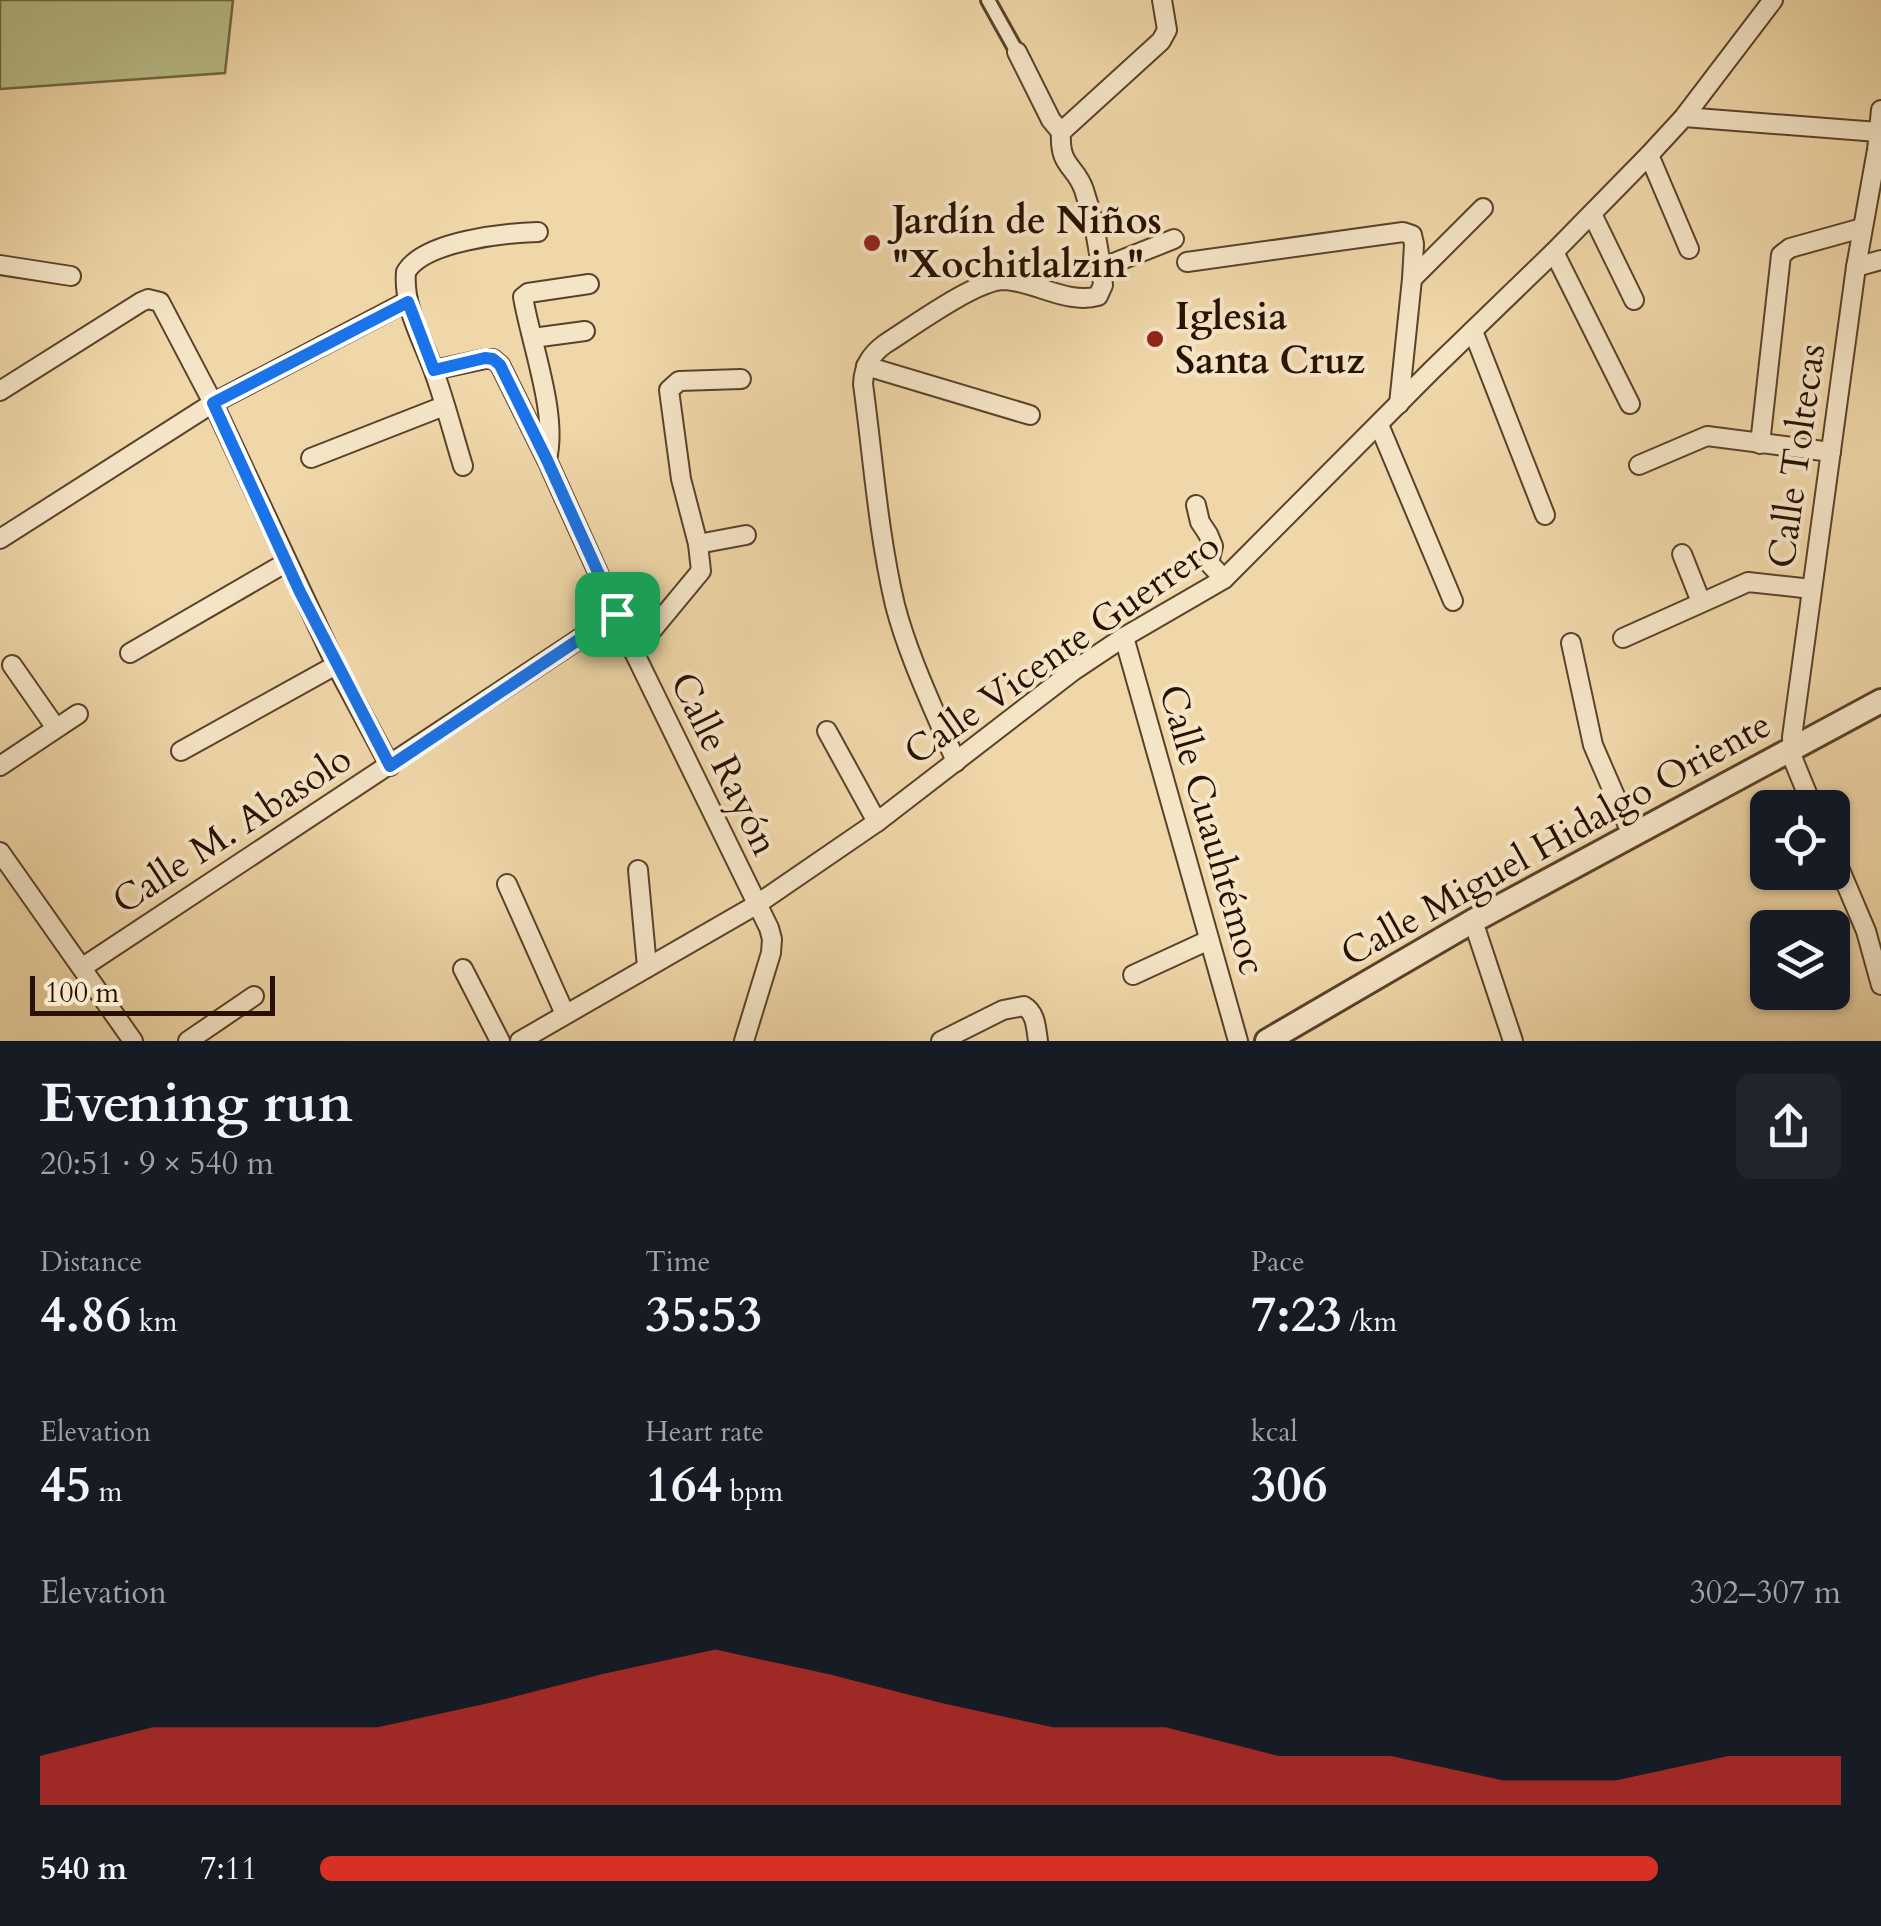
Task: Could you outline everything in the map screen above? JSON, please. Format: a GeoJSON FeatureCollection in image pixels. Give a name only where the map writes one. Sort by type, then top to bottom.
{"type":"FeatureCollection","features":[{"type":"Feature","properties":{"kind":"street"},"geometry":{"type":"LineString","coordinates":[[956,762],[896,607],[862,384],[866,366],[875,350],[967,293],[996,281],[1084,298],[1098,296],[1103,285],[1082,184],[1064,160],[1060,132],[1050,120],[988,0]]}},
{"type":"Feature","properties":{"kind":"street"},"geometry":{"type":"LineString","coordinates":[[1060,132],[1161,41],[1167,30],[1162,0]]}},
{"type":"Feature","properties":{"kind":"street","name":"Calle Vicente Guerrero"},"geometry":{"type":"LineString","coordinates":[[520,1041],[756,905],[876,822],[1073,671],[1224,579],[1649,155],[1684,117],[1772,0]]}},
{"type":"Feature","properties":{"kind":"street","name":"Calle Toltecas"},"geometry":{"type":"LineString","coordinates":[[1806,790],[1792,749],[1830,452],[1862,228],[1879,144],[1881,110]]}},
{"type":"Feature","properties":{"kind":"street"},"geometry":{"type":"LineString","coordinates":[[1684,117],[1879,144]]}},
{"type":"Feature","properties":{"kind":"street"},"geometry":{"type":"LineString","coordinates":[[1649,155],[1689,249]]}},
{"type":"Feature","properties":{"kind":"street"},"geometry":{"type":"LineString","coordinates":[[1412,279],[1483,208]]}},
{"type":"Feature","properties":{"kind":"street"},"geometry":{"type":"LineString","coordinates":[[1592,214],[1634,300]]}},
{"type":"Feature","properties":{"kind":"street"},"geometry":{"type":"LineString","coordinates":[[1760,444],[1780,260],[1790,248],[1862,228]]}},
{"type":"Feature","properties":{"kind":"street"},"geometry":{"type":"LineString","coordinates":[[463,466],[434,370],[408,302],[406,272],[412,264],[454,244],[508,233],[538,232]]}},
{"type":"Feature","properties":{"kind":"street"},"geometry":{"type":"LineString","coordinates":[[1187,262],[1403,232],[1412,235],[1412,279],[1399,404]]}},
{"type":"Feature","properties":{"kind":"street"},"geometry":{"type":"LineString","coordinates":[[1101,268],[1174,239]]}},
{"type":"Feature","properties":{"kind":"street"},"geometry":{"type":"LineString","coordinates":[[1554,252],[1630,404]]}},
{"type":"Feature","properties":{"kind":"street"},"geometry":{"type":"LineString","coordinates":[[1856,267],[1881,260]]}},
{"type":"Feature","properties":{"kind":"street"},"geometry":{"type":"LineString","coordinates":[[0,264],[72,276]]}},
{"type":"Feature","properties":{"kind":"street","name":"Calle Rayón"},"geometry":{"type":"LineString","coordinates":[[547,460],[550,437],[534,338],[523,300],[526,294],[590,284]]}},
{"type":"Feature","properties":{"kind":"street"},"geometry":{"type":"LineString","coordinates":[[0,391],[141,302],[155,299],[164,306],[336,665],[390,766]]}},
{"type":"Feature","properties":{"kind":"street"},"geometry":{"type":"LineString","coordinates":[[0,538],[213,403],[408,302]]}},
{"type":"Feature","properties":{"kind":"street"},"geometry":{"type":"LineString","coordinates":[[534,338],[586,331]]}},
{"type":"Feature","properties":{"kind":"street"},"geometry":{"type":"LineString","coordinates":[[1473,331],[1545,514]]}},
{"type":"Feature","properties":{"kind":"street","name":"Calle Rayón"},"geometry":{"type":"LineString","coordinates":[[434,370],[485,358],[496,361],[547,460],[634,652],[769,928],[771,953],[744,1041]]}},
{"type":"Feature","properties":{"kind":"street"},"geometry":{"type":"LineString","coordinates":[[866,366],[1030,415]]}},
{"type":"Feature","properties":{"kind":"street","name":"Calle Rayón"},"geometry":{"type":"LineString","coordinates":[[634,652],[701,571],[681,478],[669,390],[679,381],[742,379]]}},
{"type":"Feature","properties":{"kind":"street"},"geometry":{"type":"LineString","coordinates":[[311,458],[444,406]]}},
{"type":"Feature","properties":{"kind":"street"},"geometry":{"type":"LineString","coordinates":[[1379,426],[1452,602]]}},
{"type":"Feature","properties":{"kind":"street"},"geometry":{"type":"LineString","coordinates":[[1639,465],[1707,436],[1830,452]]}},
{"type":"Feature","properties":{"kind":"street"},"geometry":{"type":"LineString","coordinates":[[1196,504],[1200,522],[1213,546],[1209,563],[1224,579]]}},
{"type":"Feature","properties":{"kind":"street"},"geometry":{"type":"LineString","coordinates":[[698,544],[746,535]]}},
{"type":"Feature","properties":{"kind":"street"},"geometry":{"type":"LineString","coordinates":[[1682,554],[1701,602]]}},
{"type":"Feature","properties":{"kind":"street"},"geometry":{"type":"LineString","coordinates":[[130,654],[286,562]]}},
{"type":"Feature","properties":{"kind":"street"},"geometry":{"type":"LineString","coordinates":[[1623,638],[1748,582],[1812,589]]}},
{"type":"Feature","properties":{"kind":"street","name":"Calle M. Abasolo"},"geometry":{"type":"LineString","coordinates":[[83,967],[617,614]]}},
{"type":"Feature","properties":{"kind":"street","name":"Calle Cuauhtémoc"},"geometry":{"type":"LineString","coordinates":[[1124,637],[1238,1041]]}},
{"type":"Feature","properties":{"kind":"street"},"geometry":{"type":"LineString","coordinates":[[1572,643],[1593,745],[1632,835]]}},
{"type":"Feature","properties":{"kind":"street"},"geometry":{"type":"LineString","coordinates":[[12,665],[56,728]]}},
{"type":"Feature","properties":{"kind":"street"},"geometry":{"type":"LineString","coordinates":[[181,751],[336,665]]}},
{"type":"Feature","properties":{"kind":"street","name":"Calle Miguel Hidalgo Oriente"},"geometry":{"type":"LineString","coordinates":[[1267,1041],[1473,921],[1881,701]]}},
{"type":"Feature","properties":{"kind":"street"},"geometry":{"type":"LineString","coordinates":[[0,766],[78,714]]}},
{"type":"Feature","properties":{"kind":"street"},"geometry":{"type":"LineString","coordinates":[[826,732],[876,822]]}},
{"type":"Feature","properties":{"kind":"street"},"geometry":{"type":"LineString","coordinates":[[0,852],[132,1040]]}},
{"type":"Feature","properties":{"kind":"street"},"geometry":{"type":"LineString","coordinates":[[638,870],[647,967]]}},
{"type":"Feature","properties":{"kind":"street"},"geometry":{"type":"LineString","coordinates":[[508,884],[565,1014]]}},
{"type":"Feature","properties":{"kind":"street"},"geometry":{"type":"LineString","coordinates":[[1849,890],[1880,975]]}},
{"type":"Feature","properties":{"kind":"street"},"geometry":{"type":"LineString","coordinates":[[1473,921],[1514,1041]]}},
{"type":"Feature","properties":{"kind":"street"},"geometry":{"type":"LineString","coordinates":[[1133,975],[1210,940]]}},
{"type":"Feature","properties":{"kind":"street"},"geometry":{"type":"LineString","coordinates":[[462,969],[500,1041]]}},
{"type":"Feature","properties":{"kind":"street"},"geometry":{"type":"LineString","coordinates":[[188,1041],[254,996]]}},
{"type":"Feature","properties":{"kind":"street"},"geometry":{"type":"LineString","coordinates":[[941,1041],[1015,1006],[1032,1012],[1038,1041]]}},
{"type":"Feature","properties":{"kind":"green space"},"geometry":{"type":"Polygon","coordinates":[[[0,0],[233,0],[225,73],[0,89],[0,0]]]}},
{"type":"Feature","properties":{"kind":"place","name":"Jardín de Niños \"Xochitlalzin\""},"geometry":{"type":"Point","coordinates":[872,243]}},
{"type":"Feature","properties":{"kind":"place","name":"Iglesia Santa Cruz"},"geometry":{"type":"Point","coordinates":[1155,339]}},
{"type":"Feature","properties":{"kind":"route"},"geometry":{"type":"LineString","coordinates":[[408,302],[434,370],[485,358],[500,365],[617,614],[390,766],[300,592],[213,403],[408,302]]}}]}
